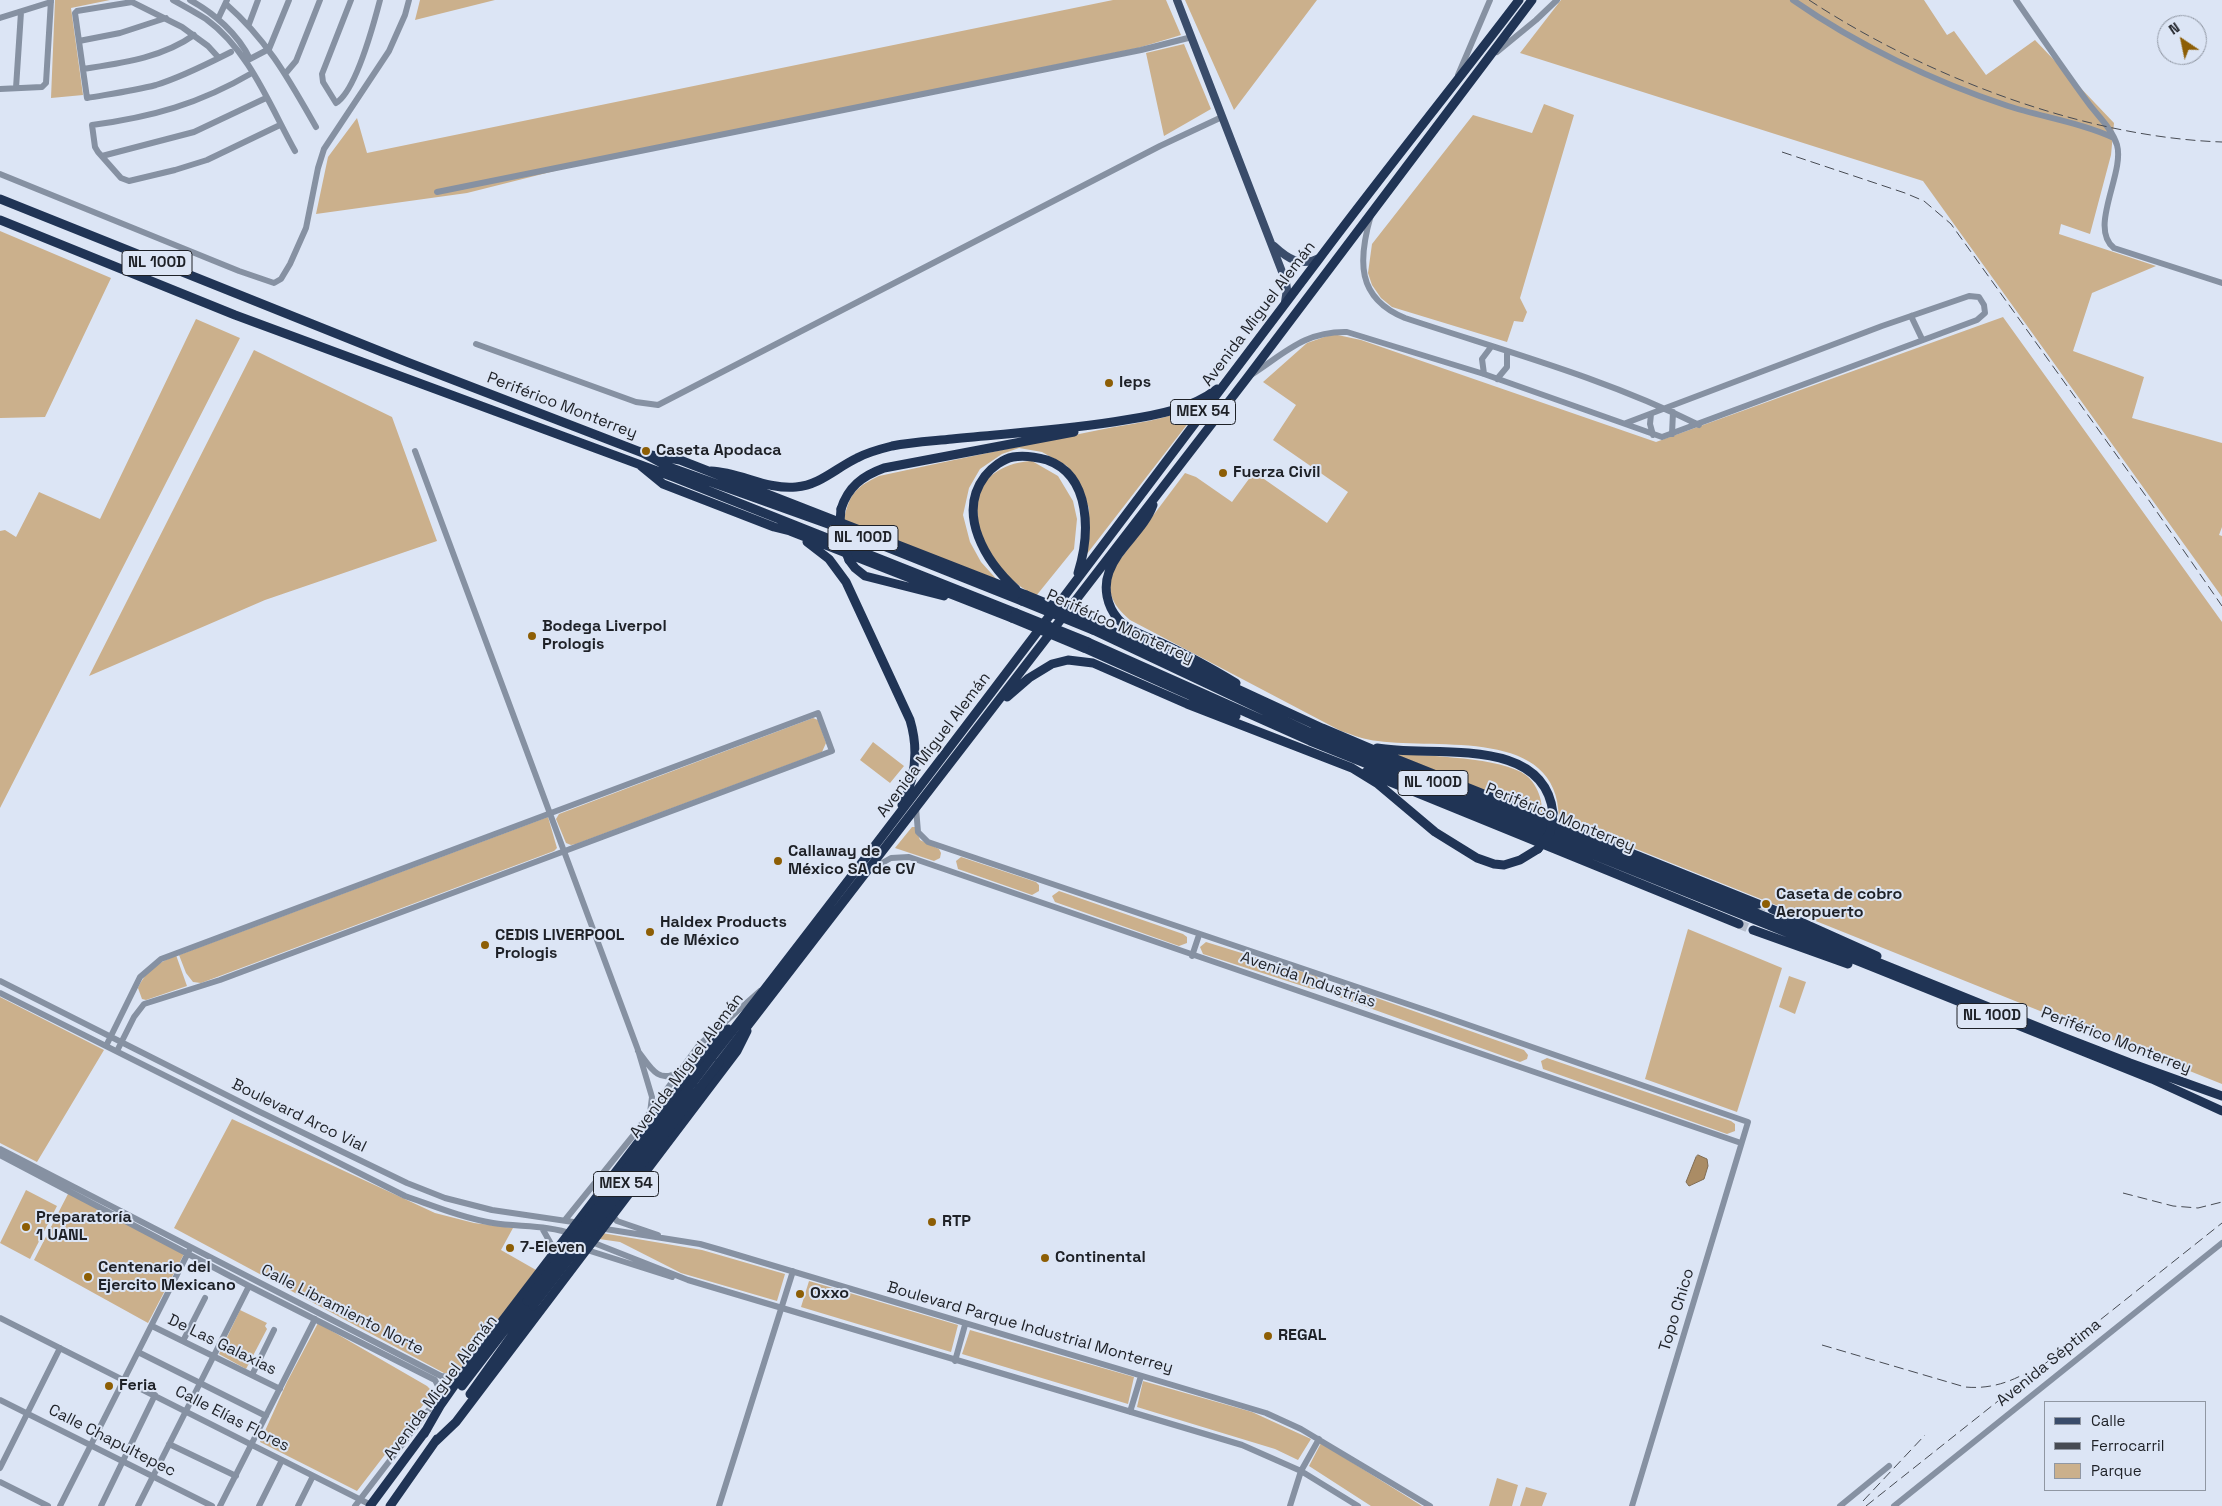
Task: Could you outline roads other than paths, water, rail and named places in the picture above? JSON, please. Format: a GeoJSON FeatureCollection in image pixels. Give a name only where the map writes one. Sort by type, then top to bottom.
{"type":"FeatureCollection","features":[{"type":"Feature","properties":{"kind":"highway","name":"Avenida Miguel Alemán"},"geometry":{"type":"LineString","coordinates":[[371,1505],[424,1434],[530,1303],[715,1060],[750,1008],[890,827],[1320,257],[1438,108],[1518,0]]}},
{"type":"Feature","properties":{"kind":"highway","name":"Avenida Miguel Alemán"},"geometry":{"type":"LineString","coordinates":[[715,1060],[748,1025],[998,702],[1372,214],[1532,0]]}},
{"type":"Feature","properties":{"kind":"highway","name":"Periférico Monterrey"},"geometry":{"type":"LineString","coordinates":[[0,199],[399,359],[643,454],[668,467],[1023,596],[1095,627],[1309,732],[1904,976],[2158,1082],[2222,1111]]}},
{"type":"Feature","properties":{"kind":"highway","name":"Periférico Monterrey"},"geometry":{"type":"LineString","coordinates":[[0,220],[235,315],[640,464],[1086,645],[1310,741],[1904,976],[2130,1063],[2222,1096]]}},
{"type":"Feature","properties":{"kind":"highway"},"geometry":{"type":"LineString","coordinates":[[711,472],[736,474],[786,488],[796,487],[821,480],[865,454],[896,446],[1088,426],[1156,414],[1181,408],[1205,398],[1226,383]]}},
{"type":"Feature","properties":{"kind":"highway"},"geometry":{"type":"LineString","coordinates":[[971,602],[865,576],[855,568],[849,560],[839,536],[841,509],[852,486],[867,475],[884,468],[1049,438],[1074,432],[1088,426]]}},
{"type":"Feature","properties":{"kind":"highway"},"geometry":{"type":"LineString","coordinates":[[643,454],[672,457],[1023,596]]}},
{"type":"Feature","properties":{"kind":"highway"},"geometry":{"type":"LineString","coordinates":[[1023,596],[999,572],[985,552],[976,529],[973,508],[978,488],[983,478],[995,466],[1012,457],[1030,456],[1055,464],[1063,469],[1074,483],[1084,509],[1086,534],[1082,561],[1076,580]]}},
{"type":"Feature","properties":{"kind":"highway"},"geometry":{"type":"LineString","coordinates":[[640,464],[650,475],[663,484],[774,527],[815,547],[829,559],[841,574],[851,591],[910,720],[915,741],[914,771],[909,790],[890,827]]}},
{"type":"Feature","properties":{"kind":"highway"},"geometry":{"type":"LineString","coordinates":[[1155,497],[1147,518],[1109,572],[1106,588],[1113,612],[1131,629],[1197,660],[1281,709]]}},
{"type":"Feature","properties":{"kind":"highway"},"geometry":{"type":"LineString","coordinates":[[774,527],[790,531],[971,602],[1014,616]]}},
{"type":"Feature","properties":{"kind":"highway"},"geometry":{"type":"LineString","coordinates":[[1095,627],[1358,743],[1758,904]]}},
{"type":"Feature","properties":{"kind":"highway"},"geometry":{"type":"LineString","coordinates":[[1086,645],[1290,742]]}},
{"type":"Feature","properties":{"kind":"highway"},"geometry":{"type":"LineString","coordinates":[[998,702],[1044,668],[1068,660],[1085,661],[1187,704],[1290,742],[1739,924]]}},
{"type":"Feature","properties":{"kind":"highway"},"geometry":{"type":"LineString","coordinates":[[1352,768],[1378,784],[1425,825],[1477,858],[1494,864],[1504,864],[1520,860],[1538,849],[1550,832],[1553,813],[1549,793],[1539,778],[1526,768],[1506,760],[1475,754],[1384,749],[1358,743]]}},
{"type":"Feature","properties":{"kind":"highway"},"geometry":{"type":"LineString","coordinates":[[1772,909],[1873,954],[1904,976]]}},
{"type":"Feature","properties":{"kind":"highway"},"geometry":{"type":"LineString","coordinates":[[1752,930],[1873,973],[1904,976]]}},
{"type":"Feature","properties":{"kind":"highway"},"geometry":{"type":"LineString","coordinates":[[424,1434],[440,1406],[468,1366],[576,1222],[714,1044],[750,1008]]}},
{"type":"Feature","properties":{"kind":"highway"},"geometry":{"type":"LineString","coordinates":[[435,1442],[456,1422],[737,1051],[745,1038],[748,1025]]}},
{"type":"Feature","properties":{"kind":"highway"},"geometry":{"type":"LineString","coordinates":[[594,1199],[592,1206],[596,1215],[602,1218],[613,1213]]}},
{"type":"Feature","properties":{"kind":"highway"},"geometry":{"type":"LineString","coordinates":[[555,1251],[567,1253],[577,1263]]}},
{"type":"Feature","properties":{"kind":"highway","name":"Avenida Miguel Alemán"},"geometry":{"type":"LineString","coordinates":[[390,1506],[530,1303]]}},
{"type":"Feature","properties":{"kind":"main road"},"geometry":{"type":"LineString","coordinates":[[1177,0],[1287,286],[1287,298],[1282,308]]}},
{"type":"Feature","properties":{"kind":"main road"},"geometry":{"type":"LineString","coordinates":[[1272,245],[1287,258],[1296,261],[1309,262],[1320,257]]}},
{"type":"Feature","properties":{"kind":"street"},"geometry":{"type":"LineString","coordinates":[[173,0],[207,20],[249,65]]}},
{"type":"Feature","properties":{"kind":"street"},"geometry":{"type":"LineString","coordinates":[[249,24],[258,0]]}},
{"type":"Feature","properties":{"kind":"street"},"geometry":{"type":"LineString","coordinates":[[280,125],[207,160],[129,181],[121,178],[95,147],[92,125],[134,120],[179,108],[219,92],[269,49],[289,0]]}},
{"type":"Feature","properties":{"kind":"street"},"geometry":{"type":"LineString","coordinates":[[285,74],[296,61],[320,0]]}},
{"type":"Feature","properties":{"kind":"street"},"geometry":{"type":"LineString","coordinates":[[351,0],[322,74],[323,82],[335,103],[342,98],[356,72],[380,0]]}},
{"type":"Feature","properties":{"kind":"street"},"geometry":{"type":"LineString","coordinates":[[0,174],[239,271],[274,283],[281,278],[290,264],[306,228],[318,168],[324,149],[389,51],[406,16],[409,0]]}},
{"type":"Feature","properties":{"kind":"street"},"geometry":{"type":"LineString","coordinates":[[1438,108],[1466,58],[1490,0]]}},
{"type":"Feature","properties":{"kind":"street"},"geometry":{"type":"LineString","coordinates":[[1485,63],[1544,14],[1556,0]]}},
{"type":"Feature","properties":{"kind":"street"},"geometry":{"type":"LineString","coordinates":[[1794,0],[1864,42],[1907,65],[1951,84],[2010,106],[2114,138]]}},
{"type":"Feature","properties":{"kind":"street"},"geometry":{"type":"LineString","coordinates":[[2016,0],[2114,138],[2118,148],[2118,159],[2104,227],[2104,234],[2111,245],[2119,250],[2222,282]]}},
{"type":"Feature","properties":{"kind":"street"},"geometry":{"type":"LineString","coordinates":[[0,18],[51,1],[47,82],[42,87],[0,89]]}},
{"type":"Feature","properties":{"kind":"street"},"geometry":{"type":"LineString","coordinates":[[219,58],[194,35],[132,1],[77,10],[75,14],[87,98],[127,92],[158,84],[219,58],[231,52]]}},
{"type":"Feature","properties":{"kind":"street"},"geometry":{"type":"LineString","coordinates":[[194,1],[218,19],[240,42],[249,65],[295,151]]}},
{"type":"Feature","properties":{"kind":"street"},"geometry":{"type":"LineString","coordinates":[[218,19],[227,2],[249,24],[269,49],[316,127]]}},
{"type":"Feature","properties":{"kind":"street"},"geometry":{"type":"LineString","coordinates":[[16,88],[21,12]]}},
{"type":"Feature","properties":{"kind":"street"},"geometry":{"type":"LineString","coordinates":[[79,41],[136,29],[166,18]]}},
{"type":"Feature","properties":{"kind":"street"},"geometry":{"type":"LineString","coordinates":[[83,70],[120,64],[156,54],[194,35]]}},
{"type":"Feature","properties":{"kind":"street"},"geometry":{"type":"LineString","coordinates":[[436,192],[1131,52],[1192,37]]}},
{"type":"Feature","properties":{"kind":"street"},"geometry":{"type":"LineString","coordinates":[[102,156],[194,132],[266,98]]}},
{"type":"Feature","properties":{"kind":"street"},"geometry":{"type":"LineString","coordinates":[[476,344],[636,402],[658,405],[1160,146],[1222,117]]}},
{"type":"Feature","properties":{"kind":"street"},"geometry":{"type":"LineString","coordinates":[[1372,214],[1365,242],[1363,270],[1368,288],[1375,299],[1384,307],[1405,318],[1586,377],[1670,410],[1699,425]]}},
{"type":"Feature","properties":{"kind":"street"},"geometry":{"type":"LineString","coordinates":[[1247,378],[1304,340],[1330,332],[1362,336],[1484,374],[1662,437],[1699,425],[1922,339],[1977,320],[1985,313],[1984,305],[1979,297],[1972,295],[1911,316],[1670,410],[1651,414],[1626,423]]}},
{"type":"Feature","properties":{"kind":"street"},"geometry":{"type":"LineString","coordinates":[[1911,316],[1922,339]]}},
{"type":"Feature","properties":{"kind":"street"},"geometry":{"type":"LineString","coordinates":[[1484,374],[1482,359],[1491,347]]}},
{"type":"Feature","properties":{"kind":"street"},"geometry":{"type":"LineString","coordinates":[[1497,379],[1507,367],[1507,351]]}},
{"type":"Feature","properties":{"kind":"street"},"geometry":{"type":"LineString","coordinates":[[1670,410],[1674,424],[1672,434]]}},
{"type":"Feature","properties":{"kind":"street"},"geometry":{"type":"LineString","coordinates":[[1651,414],[1650,424],[1653,435]]}},
{"type":"Feature","properties":{"kind":"street"},"geometry":{"type":"LineString","coordinates":[[415,451],[638,1050],[641,1068],[652,1097],[650,1113]]}},
{"type":"Feature","properties":{"kind":"street"},"geometry":{"type":"LineString","coordinates":[[106,1046],[140,977],[161,959],[550,815],[818,713],[832,751],[220,980],[147,1002],[140,1008],[117,1051]]}},
{"type":"Feature","properties":{"kind":"street","name":"Avenida Industrias"},"geometry":{"type":"LineString","coordinates":[[916,808],[917,830],[926,841],[1437,1014],[1515,1043],[1748,1122]]}},
{"type":"Feature","properties":{"kind":"street","name":"Avenida Industrias"},"geometry":{"type":"LineString","coordinates":[[867,871],[891,858],[909,857],[1192,956],[1326,1000],[1741,1143]]}},
{"type":"Feature","properties":{"kind":"street"},"geometry":{"type":"LineString","coordinates":[[1192,956],[1199,935]]}},
{"type":"Feature","properties":{"kind":"street","name":"Boulevard Arco Vial"},"geometry":{"type":"LineString","coordinates":[[0,981],[366,1164],[445,1198],[492,1210],[565,1220],[602,1229]]}},
{"type":"Feature","properties":{"kind":"street"},"geometry":{"type":"LineString","coordinates":[[565,1220],[632,1137],[699,1045],[768,985]]}},
{"type":"Feature","properties":{"kind":"street","name":"Boulevard Arco Vial"},"geometry":{"type":"LineString","coordinates":[[0,993],[405,1196],[452,1213],[492,1222],[568,1233],[592,1242]]}},
{"type":"Feature","properties":{"kind":"street"},"geometry":{"type":"LineString","coordinates":[[638,1050],[653,1072],[660,1076],[672,1076],[684,1067]]}},
{"type":"Feature","properties":{"kind":"street"},"geometry":{"type":"LineString","coordinates":[[254,1120],[258,1111]]}},
{"type":"Feature","properties":{"kind":"street","name":"Topo Chico"},"geometry":{"type":"LineString","coordinates":[[1632,1506],[1748,1122]]}},
{"type":"Feature","properties":{"kind":"street"},"geometry":{"type":"LineString","coordinates":[[625,1160],[632,1137]]}},
{"type":"Feature","properties":{"kind":"street","name":"Calle Libramiento Norte"},"geometry":{"type":"LineString","coordinates":[[1,1152],[265,1290],[441,1376],[450,1377],[460,1374]]}},
{"type":"Feature","properties":{"kind":"street"},"geometry":{"type":"LineString","coordinates":[[613,1213],[617,1221],[626,1225],[679,1241]]}},
{"type":"Feature","properties":{"kind":"street"},"geometry":{"type":"LineString","coordinates":[[542,1228],[555,1251]]}},
{"type":"Feature","properties":{"kind":"street","name":"Boulevard Parque Industrial Monterrey"},"geometry":{"type":"LineString","coordinates":[[602,1229],[707,1246],[1266,1413],[1319,1439],[1430,1506]]}},
{"type":"Feature","properties":{"kind":"street"},"geometry":{"type":"LineString","coordinates":[[592,1242],[688,1280]]}},
{"type":"Feature","properties":{"kind":"street","name":"Avenida Séptima"},"geometry":{"type":"LineString","coordinates":[[1894,1506],[2222,1243]]}},
{"type":"Feature","properties":{"kind":"street"},"geometry":{"type":"LineString","coordinates":[[60,1506],[189,1250]]}},
{"type":"Feature","properties":{"kind":"street","name":"Calle Libramiento Norte"},"geometry":{"type":"LineString","coordinates":[[189,1250],[248,1286],[265,1290],[315,1319],[432,1378],[438,1384],[439,1396],[422,1419]]}},
{"type":"Feature","properties":{"kind":"street"},"geometry":{"type":"LineString","coordinates":[[587,1250],[663,1275],[688,1280],[783,1307],[955,1361],[1242,1445],[1300,1471],[1358,1506]]}},
{"type":"Feature","properties":{"kind":"street"},"geometry":{"type":"LineString","coordinates":[[720,1506],[793,1271]]}},
{"type":"Feature","properties":{"kind":"street"},"geometry":{"type":"LineString","coordinates":[[138,1506],[248,1286]]}},
{"type":"Feature","properties":{"kind":"street"},"geometry":{"type":"LineString","coordinates":[[183,1341],[205,1298]]}},
{"type":"Feature","properties":{"kind":"street","name":"Calle Elías Flores"},"geometry":{"type":"LineString","coordinates":[[0,1318],[371,1505]]}},
{"type":"Feature","properties":{"kind":"street"},"geometry":{"type":"LineString","coordinates":[[220,1506],[315,1319]]}},
{"type":"Feature","properties":{"kind":"street"},"geometry":{"type":"LineString","coordinates":[[955,1361],[965,1324]]}},
{"type":"Feature","properties":{"kind":"street","name":"De Las Galaxias"},"geometry":{"type":"LineString","coordinates":[[152,1326],[280,1389]]}},
{"type":"Feature","properties":{"kind":"street"},"geometry":{"type":"LineString","coordinates":[[252,1375],[274,1330]]}},
{"type":"Feature","properties":{"kind":"street"},"geometry":{"type":"LineString","coordinates":[[0,1468],[60,1348]]}},
{"type":"Feature","properties":{"kind":"street"},"geometry":{"type":"LineString","coordinates":[[138,1352],[266,1416]]}},
{"type":"Feature","properties":{"kind":"street"},"geometry":{"type":"LineString","coordinates":[[355,1506],[422,1419],[468,1366]]}},
{"type":"Feature","properties":{"kind":"street"},"geometry":{"type":"LineString","coordinates":[[1130,1412],[1141,1376]]}},
{"type":"Feature","properties":{"kind":"street"},"geometry":{"type":"LineString","coordinates":[[101,1506],[154,1396]]}},
{"type":"Feature","properties":{"kind":"street","name":"Calle Chapultepec"},"geometry":{"type":"LineString","coordinates":[[0,1400],[212,1506]]}},
{"type":"Feature","properties":{"kind":"street"},"geometry":{"type":"LineString","coordinates":[[1290,1506],[1300,1471],[1319,1439]]}},
{"type":"Feature","properties":{"kind":"street"},"geometry":{"type":"LineString","coordinates":[[169,1444],[236,1476]]}},
{"type":"Feature","properties":{"kind":"street"},"geometry":{"type":"LineString","coordinates":[[259,1506],[282,1460]]}},
{"type":"Feature","properties":{"kind":"street"},"geometry":{"type":"LineString","coordinates":[[1840,1506],[1890,1466]]}},
{"type":"Feature","properties":{"kind":"street"},"geometry":{"type":"LineString","coordinates":[[298,1506],[313,1476]]}},
{"type":"Feature","properties":{"kind":"street"},"geometry":{"type":"LineString","coordinates":[[0,1482],[48,1506]]}},
{"type":"Feature","properties":{"kind":"tunnel"},"geometry":{"type":"LineString","coordinates":[[1758,904],[1772,909]]}},
{"type":"Feature","properties":{"kind":"tunnel"},"geometry":{"type":"LineString","coordinates":[[1739,924],[1753,930]]}},
{"type":"Feature","properties":{"kind":"railway"},"geometry":{"type":"LineString","coordinates":[[1809,0],[1854,28],[1903,54],[2006,98],[2060,115],[2115,128],[2169,138],[2222,142]]}},
{"type":"Feature","properties":{"kind":"railway"},"geometry":{"type":"LineString","coordinates":[[1782,152],[1924,201],[1951,224],[2148,499],[2222,606]]}},
{"type":"Feature","properties":{"kind":"railway"},"geometry":{"type":"LineString","coordinates":[[2123,1193],[2173,1206],[2198,1208],[2222,1202]]}},
{"type":"Feature","properties":{"kind":"railway"},"geometry":{"type":"LineString","coordinates":[[1866,1506],[2222,1223]]}},
{"type":"Feature","properties":{"kind":"railway"},"geometry":{"type":"LineString","coordinates":[[1822,1345],[1965,1387],[1996,1385],[2026,1373]]}},
{"type":"Feature","properties":{"kind":"railway"},"geometry":{"type":"LineString","coordinates":[[1863,1501],[1925,1435]]}},
{"type":"Feature","properties":{"kind":"place","name":"Ieps"},"geometry":{"type":"Point","coordinates":[1109,383]}},
{"type":"Feature","properties":{"kind":"place","name":"Caseta Apodaca"},"geometry":{"type":"Point","coordinates":[646,451]}},
{"type":"Feature","properties":{"kind":"place","name":"Fuerza Civil"},"geometry":{"type":"Point","coordinates":[1223,473]}},
{"type":"Feature","properties":{"kind":"place","name":"Bodega Liverpol Prologis"},"geometry":{"type":"Point","coordinates":[532,636]}},
{"type":"Feature","properties":{"kind":"place","name":"Callaway de México SA de CV"},"geometry":{"type":"Point","coordinates":[778,861]}},
{"type":"Feature","properties":{"kind":"place","name":"Caseta de cobro Aeropuerto"},"geometry":{"type":"Point","coordinates":[1766,904]}},
{"type":"Feature","properties":{"kind":"place","name":"Haldex Products de México"},"geometry":{"type":"Point","coordinates":[650,932]}},
{"type":"Feature","properties":{"kind":"place","name":"CEDIS LIVERPOOL Prologis"},"geometry":{"type":"Point","coordinates":[485,945]}},
{"type":"Feature","properties":{"kind":"place","name":"RTP"},"geometry":{"type":"Point","coordinates":[932,1222]}},
{"type":"Feature","properties":{"kind":"place","name":"Preparatoría 1 UANL"},"geometry":{"type":"Point","coordinates":[26,1227]}},
{"type":"Feature","properties":{"kind":"place","name":"7-Eleven"},"geometry":{"type":"Point","coordinates":[510,1248]}},
{"type":"Feature","properties":{"kind":"place","name":"Continental"},"geometry":{"type":"Point","coordinates":[1045,1258]}},
{"type":"Feature","properties":{"kind":"place","name":"Centenario del Ejercito Mexicano"},"geometry":{"type":"Point","coordinates":[88,1277]}},
{"type":"Feature","properties":{"kind":"place","name":"Oxxo"},"geometry":{"type":"Point","coordinates":[800,1294]}},
{"type":"Feature","properties":{"kind":"place","name":"REGAL"},"geometry":{"type":"Point","coordinates":[1268,1336]}},
{"type":"Feature","properties":{"kind":"place","name":"Feria"},"geometry":{"type":"Point","coordinates":[109,1386]}}]}
